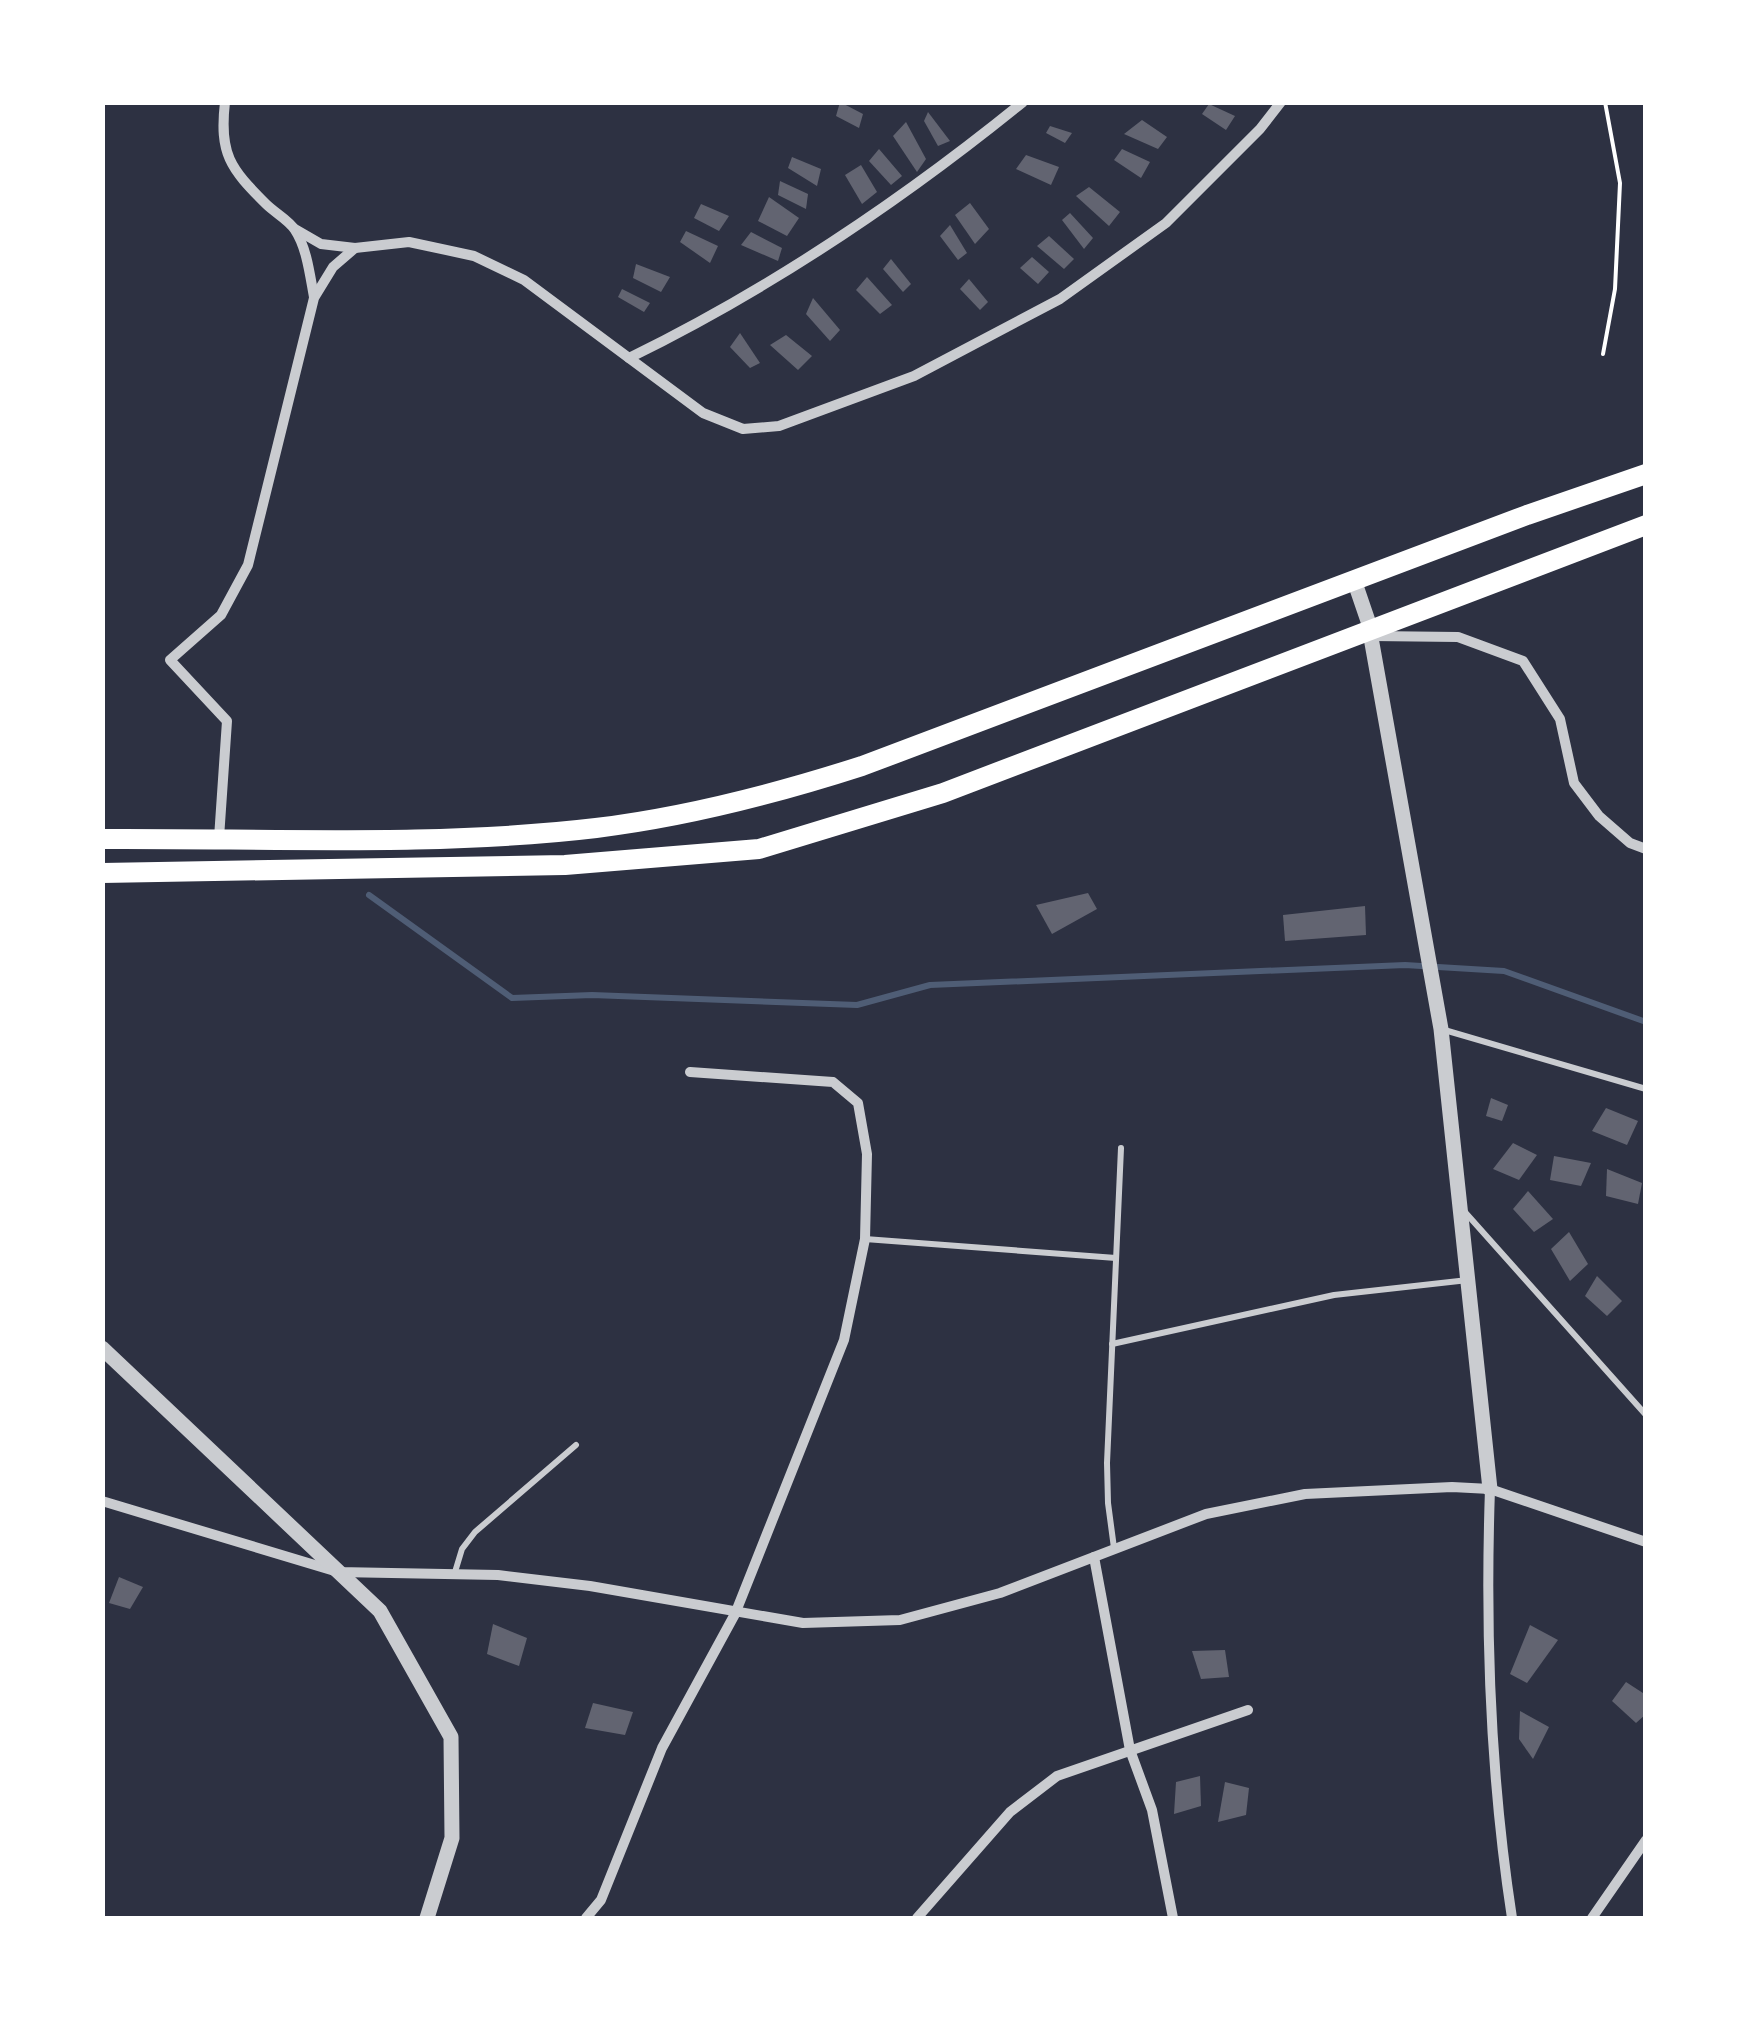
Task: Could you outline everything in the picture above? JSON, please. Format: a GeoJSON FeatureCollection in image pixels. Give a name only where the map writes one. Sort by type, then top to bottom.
{"type":"FeatureCollection","features":[{"type":"Feature","properties":{"kind":"highway"},"geometry":{"type":"LineString","coordinates":[[102,839],[453,837],[592,828],[679,814],[794,788],[1646,474]]}},
{"type":"Feature","properties":{"kind":"highway"},"geometry":{"type":"LineString","coordinates":[[102,873],[565,865],[759,849],[943,793],[1646,525]]}},
{"type":"Feature","properties":{"kind":"street"},"geometry":{"type":"LineString","coordinates":[[225,102],[221,136],[233,168],[267,206],[295,229],[321,244],[355,248],[408,242],[474,256],[524,280],[703,412],[743,428],[779,426],[914,376],[1060,299],[1166,223],[1260,129],[1281,102]]}},
{"type":"Feature","properties":{"kind":"street"},"geometry":{"type":"LineString","coordinates":[[629,358],[701,323],[828,246],[961,152],[1023,102]]}},
{"type":"Feature","properties":{"kind":"street"},"geometry":{"type":"LineString","coordinates":[[295,229],[309,267],[314,298]]}},
{"type":"Feature","properties":{"kind":"street"},"geometry":{"type":"LineString","coordinates":[[219,838],[227,722],[170,660],[221,615],[248,565],[314,298],[334,267],[355,248]]}},
{"type":"Feature","properties":{"kind":"street"},"geometry":{"type":"LineString","coordinates":[[1354,580],[1370,633],[1442,1029],[1490,1489],[1488,1698],[1499,1830],[1512,1918]]}},
{"type":"Feature","properties":{"kind":"street"},"geometry":{"type":"LineString","coordinates":[[1370,633],[1458,637],[1524,660],[1560,718],[1574,783],[1598,816],[1630,843],[1646,849]]}},
{"type":"Feature","properties":{"kind":"street"},"geometry":{"type":"LineString","coordinates":[[586,1918],[601,1900],[662,1748],[736,1614],[844,1340],[865,1240],[867,1154],[858,1103],[832,1082],[690,1072]]}},
{"type":"Feature","properties":{"kind":"street"},"geometry":{"type":"LineString","coordinates":[[102,1348],[380,1611],[452,1738],[452,1838],[428,1918]]}},
{"type":"Feature","properties":{"kind":"street"},"geometry":{"type":"LineString","coordinates":[[102,1501],[338,1572],[455,1572],[590,1586],[803,1623],[900,1620],[1000,1592],[1206,1514],[1305,1494],[1452,1487],[1490,1489],[1646,1542]]}},
{"type":"Feature","properties":{"kind":"street"},"geometry":{"type":"LineString","coordinates":[[1094,1556],[1130,1750],[1152,1810],[1173,1918]]}},
{"type":"Feature","properties":{"kind":"street"},"geometry":{"type":"LineString","coordinates":[[916,1918],[1033,1791],[1088,1763],[1248,1710]]}},
{"type":"Feature","properties":{"kind":"street"},"geometry":{"type":"LineString","coordinates":[[1592,1918],[1646,1840]]}},
{"type":"Feature","properties":{"kind":"lane"},"geometry":{"type":"LineString","coordinates":[[1442,1029],[1646,1090]]}},
{"type":"Feature","properties":{"kind":"lane"},"geometry":{"type":"LineString","coordinates":[[1114,1549],[1107,1483],[1121,1148]]}},
{"type":"Feature","properties":{"kind":"lane"},"geometry":{"type":"LineString","coordinates":[[1462,1210],[1646,1416]]}},
{"type":"Feature","properties":{"kind":"lane"},"geometry":{"type":"LineString","coordinates":[[865,1240],[1116,1258]]}},
{"type":"Feature","properties":{"kind":"lane"},"geometry":{"type":"LineString","coordinates":[[1112,1344],[1334,1295],[1469,1280]]}},
{"type":"Feature","properties":{"kind":"lane"},"geometry":{"type":"LineString","coordinates":[[455,1572],[462,1549],[475,1532],[576,1444]]}},
{"type":"Feature","properties":{"kind":"path"},"geometry":{"type":"LineString","coordinates":[[1603,354],[1615,288],[1620,183],[1605,102]]}},
{"type":"Feature","properties":{"kind":"building"},"geometry":{"type":"Polygon","coordinates":[[[840,102],[863,114],[859,128],[836,116],[840,102]]]}},
{"type":"Feature","properties":{"kind":"building"},"geometry":{"type":"Polygon","coordinates":[[[1209,104],[1235,116],[1226,130],[1202,114],[1209,104]]]}},
{"type":"Feature","properties":{"kind":"building"},"geometry":{"type":"Polygon","coordinates":[[[928,112],[950,141],[938,146],[924,121],[928,112]]]}},
{"type":"Feature","properties":{"kind":"building"},"geometry":{"type":"Polygon","coordinates":[[[1142,120],[1167,137],[1158,149],[1124,134],[1142,120]]]}},
{"type":"Feature","properties":{"kind":"building"},"geometry":{"type":"Polygon","coordinates":[[[906,122],[926,159],[917,172],[893,136],[906,122]]]}},
{"type":"Feature","properties":{"kind":"building"},"geometry":{"type":"Polygon","coordinates":[[[1050,126],[1072,133],[1065,143],[1046,133],[1050,126]]]}},
{"type":"Feature","properties":{"kind":"building"},"geometry":{"type":"Polygon","coordinates":[[[879,149],[902,176],[891,185],[869,161],[879,149]]]}},
{"type":"Feature","properties":{"kind":"building"},"geometry":{"type":"Polygon","coordinates":[[[1122,149],[1150,162],[1141,178],[1114,160],[1122,149]]]}},
{"type":"Feature","properties":{"kind":"building"},"geometry":{"type":"Polygon","coordinates":[[[1026,155],[1059,167],[1051,185],[1016,169],[1026,155]]]}},
{"type":"Feature","properties":{"kind":"building"},"geometry":{"type":"Polygon","coordinates":[[[792,157],[821,169],[817,186],[788,168],[792,157]]]}},
{"type":"Feature","properties":{"kind":"building"},"geometry":{"type":"Polygon","coordinates":[[[861,165],[877,192],[862,204],[845,175],[861,165]]]}},
{"type":"Feature","properties":{"kind":"building"},"geometry":{"type":"Polygon","coordinates":[[[780,181],[808,194],[806,209],[778,195],[780,181]]]}},
{"type":"Feature","properties":{"kind":"building"},"geometry":{"type":"Polygon","coordinates":[[[1089,187],[1120,212],[1109,226],[1076,196],[1089,187]]]}},
{"type":"Feature","properties":{"kind":"building"},"geometry":{"type":"Polygon","coordinates":[[[769,197],[799,218],[787,236],[758,221],[769,197]]]}},
{"type":"Feature","properties":{"kind":"building"},"geometry":{"type":"Polygon","coordinates":[[[970,203],[989,229],[975,244],[955,215],[970,203]]]}},
{"type":"Feature","properties":{"kind":"building"},"geometry":{"type":"Polygon","coordinates":[[[701,204],[729,216],[719,231],[694,218],[701,204]]]}},
{"type":"Feature","properties":{"kind":"building"},"geometry":{"type":"Polygon","coordinates":[[[1070,213],[1093,238],[1084,249],[1062,220],[1070,213]]]}},
{"type":"Feature","properties":{"kind":"building"},"geometry":{"type":"Polygon","coordinates":[[[950,225],[967,253],[958,260],[940,236],[950,225]]]}},
{"type":"Feature","properties":{"kind":"building"},"geometry":{"type":"Polygon","coordinates":[[[686,231],[718,246],[710,263],[680,242],[686,231]]]}},
{"type":"Feature","properties":{"kind":"building"},"geometry":{"type":"Polygon","coordinates":[[[751,232],[782,248],[778,261],[741,245],[751,232]]]}},
{"type":"Feature","properties":{"kind":"building"},"geometry":{"type":"Polygon","coordinates":[[[1049,236],[1074,259],[1064,269],[1037,246],[1049,236]]]}},
{"type":"Feature","properties":{"kind":"building"},"geometry":{"type":"Polygon","coordinates":[[[1032,257],[1049,272],[1038,284],[1020,268],[1032,257]]]}},
{"type":"Feature","properties":{"kind":"building"},"geometry":{"type":"Polygon","coordinates":[[[891,259],[911,284],[903,292],[883,269],[891,259]]]}},
{"type":"Feature","properties":{"kind":"building"},"geometry":{"type":"Polygon","coordinates":[[[636,264],[670,277],[661,292],[633,278],[636,264]]]}},
{"type":"Feature","properties":{"kind":"building"},"geometry":{"type":"Polygon","coordinates":[[[867,277],[892,305],[880,314],[856,290],[867,277]]]}},
{"type":"Feature","properties":{"kind":"building"},"geometry":{"type":"Polygon","coordinates":[[[969,279],[988,302],[980,310],[960,289],[969,279]]]}},
{"type":"Feature","properties":{"kind":"building"},"geometry":{"type":"Polygon","coordinates":[[[622,289],[650,303],[644,312],[618,297],[622,289]]]}},
{"type":"Feature","properties":{"kind":"building"},"geometry":{"type":"Polygon","coordinates":[[[813,298],[840,330],[830,341],[806,314],[813,298]]]}},
{"type":"Feature","properties":{"kind":"building"},"geometry":{"type":"Polygon","coordinates":[[[740,333],[760,363],[750,368],[730,347],[740,333]]]}},
{"type":"Feature","properties":{"kind":"building"},"geometry":{"type":"Polygon","coordinates":[[[786,335],[812,356],[798,370],[770,345],[786,335]]]}},
{"type":"Feature","properties":{"kind":"building"},"geometry":{"type":"Polygon","coordinates":[[[1088,893],[1097,909],[1052,934],[1036,905],[1088,893]]]}},
{"type":"Feature","properties":{"kind":"building"},"geometry":{"type":"Polygon","coordinates":[[[1365,906],[1366,935],[1285,941],[1283,915],[1365,906]]]}},
{"type":"Feature","properties":{"kind":"building"},"geometry":{"type":"Polygon","coordinates":[[[1491,1098],[1508,1105],[1502,1121],[1486,1116],[1491,1098]]]}},
{"type":"Feature","properties":{"kind":"building"},"geometry":{"type":"Polygon","coordinates":[[[1606,1108],[1638,1121],[1627,1145],[1592,1131],[1606,1108]]]}},
{"type":"Feature","properties":{"kind":"building"},"geometry":{"type":"Polygon","coordinates":[[[1513,1143],[1537,1155],[1519,1180],[1493,1169],[1513,1143]]]}},
{"type":"Feature","properties":{"kind":"building"},"geometry":{"type":"Polygon","coordinates":[[[1554,1156],[1591,1163],[1581,1186],[1550,1180],[1554,1156]]]}},
{"type":"Feature","properties":{"kind":"building"},"geometry":{"type":"Polygon","coordinates":[[[1607,1169],[1642,1183],[1638,1204],[1606,1196],[1607,1169]]]}},
{"type":"Feature","properties":{"kind":"building"},"geometry":{"type":"Polygon","coordinates":[[[1528,1191],[1553,1219],[1534,1232],[1513,1209],[1528,1191]]]}},
{"type":"Feature","properties":{"kind":"building"},"geometry":{"type":"Polygon","coordinates":[[[1569,1232],[1588,1264],[1570,1281],[1551,1249],[1569,1232]]]}},
{"type":"Feature","properties":{"kind":"building"},"geometry":{"type":"Polygon","coordinates":[[[1597,1276],[1622,1301],[1607,1316],[1585,1296],[1597,1276]]]}},
{"type":"Feature","properties":{"kind":"building"},"geometry":{"type":"Polygon","coordinates":[[[119,1577],[143,1587],[130,1609],[109,1603],[119,1577]]]}},
{"type":"Feature","properties":{"kind":"building"},"geometry":{"type":"Polygon","coordinates":[[[493,1624],[527,1638],[519,1666],[487,1654],[493,1624]]]}},
{"type":"Feature","properties":{"kind":"building"},"geometry":{"type":"Polygon","coordinates":[[[1530,1625],[1558,1640],[1527,1683],[1510,1674],[1530,1625]]]}},
{"type":"Feature","properties":{"kind":"building"},"geometry":{"type":"Polygon","coordinates":[[[1225,1650],[1229,1677],[1201,1679],[1192,1651],[1225,1650]]]}},
{"type":"Feature","properties":{"kind":"building"},"geometry":{"type":"Polygon","coordinates":[[[1626,1682],[1646,1695],[1646,1714],[1636,1723],[1612,1701],[1626,1682]]]}},
{"type":"Feature","properties":{"kind":"building"},"geometry":{"type":"Polygon","coordinates":[[[593,1703],[633,1712],[625,1735],[585,1728],[593,1703]]]}},
{"type":"Feature","properties":{"kind":"building"},"geometry":{"type":"Polygon","coordinates":[[[1520,1711],[1549,1727],[1533,1759],[1519,1739],[1520,1711]]]}},
{"type":"Feature","properties":{"kind":"building"},"geometry":{"type":"Polygon","coordinates":[[[1200,1776],[1201,1806],[1174,1814],[1176,1782],[1200,1776]]]}},
{"type":"Feature","properties":{"kind":"building"},"geometry":{"type":"Polygon","coordinates":[[[1225,1782],[1249,1788],[1246,1815],[1218,1822],[1225,1782]]]}},
{"type":"Feature","properties":{"kind":"waterway"},"geometry":{"type":"LineString","coordinates":[[369,895],[512,998],[592,995],[857,1005],[930,985],[1405,965],[1504,971],[1646,1022]]}}]}
